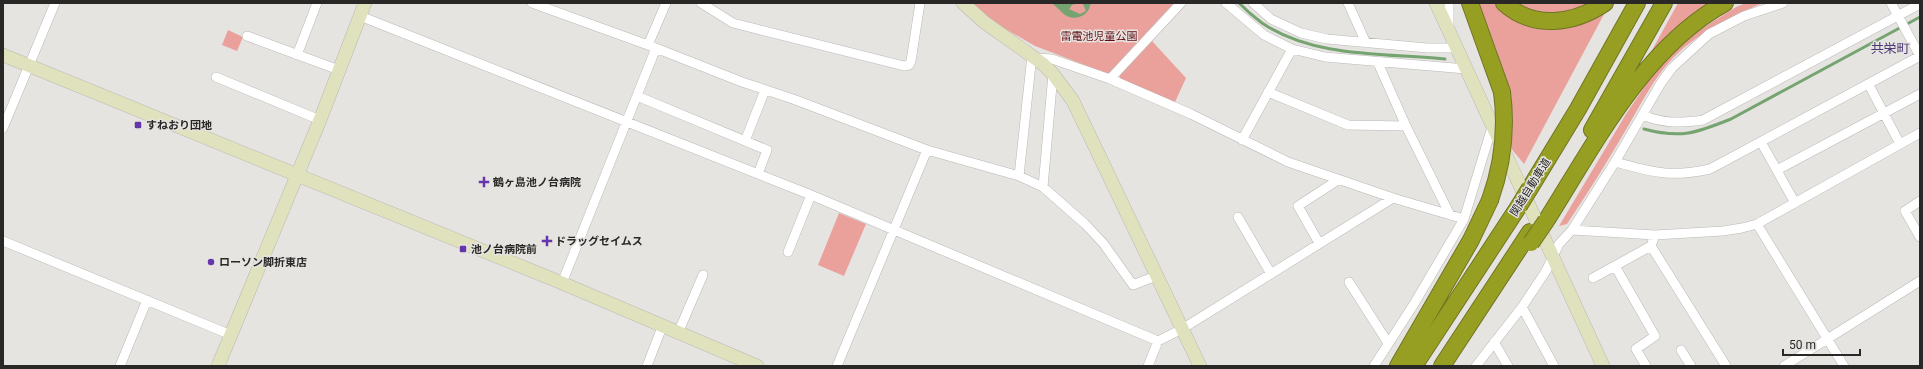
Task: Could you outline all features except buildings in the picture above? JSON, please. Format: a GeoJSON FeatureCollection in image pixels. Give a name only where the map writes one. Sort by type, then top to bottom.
{"type":"FeatureCollection","features":[{"type":"Feature","properties":{"kind":"highway"},"geometry":{"type":"LineString","coordinates":[[1398,366],[1471,240],[1490,200],[1500,170],[1504,123],[1502,92],[1470,3]]}},
{"type":"Feature","properties":{"kind":"highway"},"geometry":{"type":"LineString","coordinates":[[1504,3],[1520,14],[1531,19],[1556,22],[1580,16],[1605,3]]}},
{"type":"Feature","properties":{"kind":"highway","name":"関越自動車道"},"geometry":{"type":"LineString","coordinates":[[1414,366],[1519,206],[1578,109],[1637,3]]}},
{"type":"Feature","properties":{"kind":"highway"},"geometry":{"type":"LineString","coordinates":[[1544,217],[1664,3]]}},
{"type":"Feature","properties":{"kind":"highway"},"geometry":{"type":"LineString","coordinates":[[1443,366],[1612,118],[1650,65],[1680,34],[1711,10],[1725,3]]}},
{"type":"Feature","properties":{"kind":"street"},"geometry":{"type":"LineString","coordinates":[[3,128],[55,3]]}},
{"type":"Feature","properties":{"kind":"street"},"geometry":{"type":"LineString","coordinates":[[297,55],[317,3]]}},
{"type":"Feature","properties":{"kind":"street"},"geometry":{"type":"LineString","coordinates":[[532,3],[652,46],[927,150],[1019,176],[1043,187],[1085,224],[1098,238],[1133,285],[1156,276]]}},
{"type":"Feature","properties":{"kind":"street"},"geometry":{"type":"LineString","coordinates":[[562,283],[637,96],[666,3]]}},
{"type":"Feature","properties":{"kind":"street"},"geometry":{"type":"LineString","coordinates":[[701,3],[733,24],[904,66],[909,65],[911,61],[920,3]]}},
{"type":"Feature","properties":{"kind":"street"},"geometry":{"type":"LineString","coordinates":[[963,3],[984,22],[1034,57],[1053,74],[1073,101],[1200,366]]}},
{"type":"Feature","properties":{"kind":"street"},"geometry":{"type":"LineString","coordinates":[[1110,79],[1181,3]]}},
{"type":"Feature","properties":{"kind":"street"},"geometry":{"type":"LineString","coordinates":[[1226,3],[1264,35],[1292,49],[1325,57],[1378,63],[1466,69]]}},
{"type":"Feature","properties":{"kind":"street"},"geometry":{"type":"LineString","coordinates":[[1253,3],[1271,18],[1301,33],[1327,39],[1427,48],[1456,48]]}},
{"type":"Feature","properties":{"kind":"street"},"geometry":{"type":"LineString","coordinates":[[1348,3],[1366,43]]}},
{"type":"Feature","properties":{"kind":"street"},"geometry":{"type":"LineString","coordinates":[[1436,3],[1603,366]]}},
{"type":"Feature","properties":{"kind":"street"},"geometry":{"type":"LineString","coordinates":[[1449,3],[1449,33]]}},
{"type":"Feature","properties":{"kind":"street"},"geometry":{"type":"LineString","coordinates":[[1476,366],[1522,307],[1546,271],[1559,244],[1572,230],[1615,162],[1661,83],[1672,68],[1709,34],[1744,16],[1783,3]]}},
{"type":"Feature","properties":{"kind":"street"},"geometry":{"type":"LineString","coordinates":[[1615,162],[1656,173],[1676,175],[1710,169],[1920,56],[1891,3]]}},
{"type":"Feature","properties":{"kind":"street"},"geometry":{"type":"LineString","coordinates":[[1643,115],[1652,120],[1679,124],[1703,120],[1920,4]]}},
{"type":"Feature","properties":{"kind":"street"},"geometry":{"type":"LineString","coordinates":[[218,366],[320,120],[340,70],[362,7],[627,122],[811,195],[1158,341]]}},
{"type":"Feature","properties":{"kind":"street"},"geometry":{"type":"LineString","coordinates":[[247,36],[340,70]]}},
{"type":"Feature","properties":{"kind":"street"},"geometry":{"type":"LineString","coordinates":[[1242,140],[1292,49]]}},
{"type":"Feature","properties":{"kind":"street"},"geometry":{"type":"LineString","coordinates":[[3,55],[562,283],[678,333],[741,363],[757,366]]}},
{"type":"Feature","properties":{"kind":"street"},"geometry":{"type":"LineString","coordinates":[[1034,57],[1052,59],[1110,79],[1191,114],[1288,162],[1393,198],[1464,219]]}},
{"type":"Feature","properties":{"kind":"street"},"geometry":{"type":"LineString","coordinates":[[1019,176],[1034,57]]}},
{"type":"Feature","properties":{"kind":"street"},"geometry":{"type":"LineString","coordinates":[[1378,63],[1406,126],[1450,215]]}},
{"type":"Feature","properties":{"kind":"street"},"geometry":{"type":"LineString","coordinates":[[1043,187],[1053,74]]}},
{"type":"Feature","properties":{"kind":"street"},"geometry":{"type":"LineString","coordinates":[[216,77],[320,120]]}},
{"type":"Feature","properties":{"kind":"street"},"geometry":{"type":"LineString","coordinates":[[1869,84],[1900,144]]}},
{"type":"Feature","properties":{"kind":"street"},"geometry":{"type":"LineString","coordinates":[[745,141],[765,90]]}},
{"type":"Feature","properties":{"kind":"street"},"geometry":{"type":"LineString","coordinates":[[1268,92],[1348,125],[1406,126]]}},
{"type":"Feature","properties":{"kind":"street"},"geometry":{"type":"LineString","coordinates":[[1777,170],[1920,94]]}},
{"type":"Feature","properties":{"kind":"street"},"geometry":{"type":"LineString","coordinates":[[637,96],[767,150],[758,174]]}},
{"type":"Feature","properties":{"kind":"street"},"geometry":{"type":"LineString","coordinates":[[1374,366],[1464,219],[1492,127]]}},
{"type":"Feature","properties":{"kind":"street"},"geometry":{"type":"LineString","coordinates":[[1572,230],[1655,235],[1723,231],[1757,224],[1920,133]]}},
{"type":"Feature","properties":{"kind":"street"},"geometry":{"type":"LineString","coordinates":[[1761,142],[1795,203]]}},
{"type":"Feature","properties":{"kind":"street"},"geometry":{"type":"LineString","coordinates":[[837,366],[927,150]]}},
{"type":"Feature","properties":{"kind":"street"},"geometry":{"type":"LineString","coordinates":[[1320,243],[1298,206],[1338,180]]}},
{"type":"Feature","properties":{"kind":"street"},"geometry":{"type":"LineString","coordinates":[[788,252],[811,195]]}},
{"type":"Feature","properties":{"kind":"street"},"geometry":{"type":"LineString","coordinates":[[1148,366],[1158,341],[1182,329],[1393,198]]}},
{"type":"Feature","properties":{"kind":"street"},"geometry":{"type":"LineString","coordinates":[[1920,201],[1904,211],[1920,237]]}},
{"type":"Feature","properties":{"kind":"street"},"geometry":{"type":"LineString","coordinates":[[1238,217],[1271,274]]}},
{"type":"Feature","properties":{"kind":"street"},"geometry":{"type":"LineString","coordinates":[[1757,224],[1844,366]]}},
{"type":"Feature","properties":{"kind":"street"},"geometry":{"type":"LineString","coordinates":[[1593,278],[1652,246],[1655,235]]}},
{"type":"Feature","properties":{"kind":"street"},"geometry":{"type":"LineString","coordinates":[[3,241],[231,335]]}},
{"type":"Feature","properties":{"kind":"street"},"geometry":{"type":"LineString","coordinates":[[1652,246],[1726,366]]}},
{"type":"Feature","properties":{"kind":"street"},"geometry":{"type":"LineString","coordinates":[[1615,266],[1655,336],[1636,349],[1646,366]]}},
{"type":"Feature","properties":{"kind":"street"},"geometry":{"type":"LineString","coordinates":[[678,333],[704,275]]}},
{"type":"Feature","properties":{"kind":"street"},"geometry":{"type":"LineString","coordinates":[[1784,366],[1920,281]]}},
{"type":"Feature","properties":{"kind":"street"},"geometry":{"type":"LineString","coordinates":[[1349,282],[1388,343]]}},
{"type":"Feature","properties":{"kind":"street"},"geometry":{"type":"LineString","coordinates":[[120,366],[147,300]]}},
{"type":"Feature","properties":{"kind":"street"},"geometry":{"type":"LineString","coordinates":[[1522,307],[1554,366]]}},
{"type":"Feature","properties":{"kind":"street"},"geometry":{"type":"LineString","coordinates":[[647,366],[662,327]]}},
{"type":"Feature","properties":{"kind":"street"},"geometry":{"type":"LineString","coordinates":[[1494,342],[1508,366]]}},
{"type":"Feature","properties":{"kind":"street"},"geometry":{"type":"LineString","coordinates":[[1681,350],[1691,366]]}},
{"type":"Feature","properties":{"kind":"green space","name":"雷電池児童公園"},"geometry":{"type":"Polygon","coordinates":[[[972,3],[1174,3],[1108,74],[1035,46],[990,20],[972,3]]]}},
{"type":"Feature","properties":{"kind":"green space"},"geometry":{"type":"Polygon","coordinates":[[[1477,3],[1610,3],[1524,164],[1510,147],[1509,99],[1496,49],[1477,3]]]}},
{"type":"Feature","properties":{"kind":"green space"},"geometry":{"type":"Polygon","coordinates":[[[1678,3],[1709,3],[1679,26],[1651,52],[1678,3]]]}},
{"type":"Feature","properties":{"kind":"green space"},"geometry":{"type":"Polygon","coordinates":[[[1746,3],[1762,3],[1727,20],[1694,40],[1666,65],[1567,224],[1559,226],[1626,114],[1656,70],[1695,33],[1736,7],[1746,3]]]}},
{"type":"Feature","properties":{"kind":"green space"},"geometry":{"type":"Polygon","coordinates":[[[228,30],[243,37],[237,51],[222,45],[228,30]]]}},
{"type":"Feature","properties":{"kind":"green space"},"geometry":{"type":"Polygon","coordinates":[[[1152,41],[1186,78],[1175,102],[1121,80],[1119,75],[1152,41]]]}},
{"type":"Feature","properties":{"kind":"green space"},"geometry":{"type":"Polygon","coordinates":[[[839,213],[866,224],[844,276],[818,265],[839,213]]]}},
{"type":"Feature","properties":{"kind":"shaded area"},"geometry":{"type":"Polygon","coordinates":[[[1051,3],[1078,3],[1072,5],[1069,9],[1080,14],[1086,11],[1083,4],[1079,3],[1093,3],[1090,5],[1085,14],[1074,18],[1065,15],[1051,3]]]}},
{"type":"Feature","properties":{"kind":"waterway"},"geometry":{"type":"LineString","coordinates":[[1239,3],[1262,23],[1282,34],[1304,43],[1350,52],[1445,59]]}},
{"type":"Feature","properties":{"kind":"waterway"},"geometry":{"type":"LineString","coordinates":[[1644,129],[1668,134],[1688,133],[1708,128],[1731,119],[1920,17]]}},
{"type":"Feature","properties":{"kind":"place","name":"すねおり団地"},"geometry":{"type":"Point","coordinates":[138,125]}},
{"type":"Feature","properties":{"kind":"place","name":"鶴ヶ島池ノ台病院"},"geometry":{"type":"Point","coordinates":[484,182]}},
{"type":"Feature","properties":{"kind":"place","name":"ドラッグセイムス"},"geometry":{"type":"Point","coordinates":[547,241]}},
{"type":"Feature","properties":{"kind":"place","name":"池ノ台病院前"},"geometry":{"type":"Point","coordinates":[463,249]}},
{"type":"Feature","properties":{"kind":"place","name":"ローソン脚折東店"},"geometry":{"type":"Point","coordinates":[211,262]}},
{"type":"Feature","properties":{"kind":"district","name":"共栄町"},"geometry":{"type":"Point","coordinates":[1890,48]}}]}
